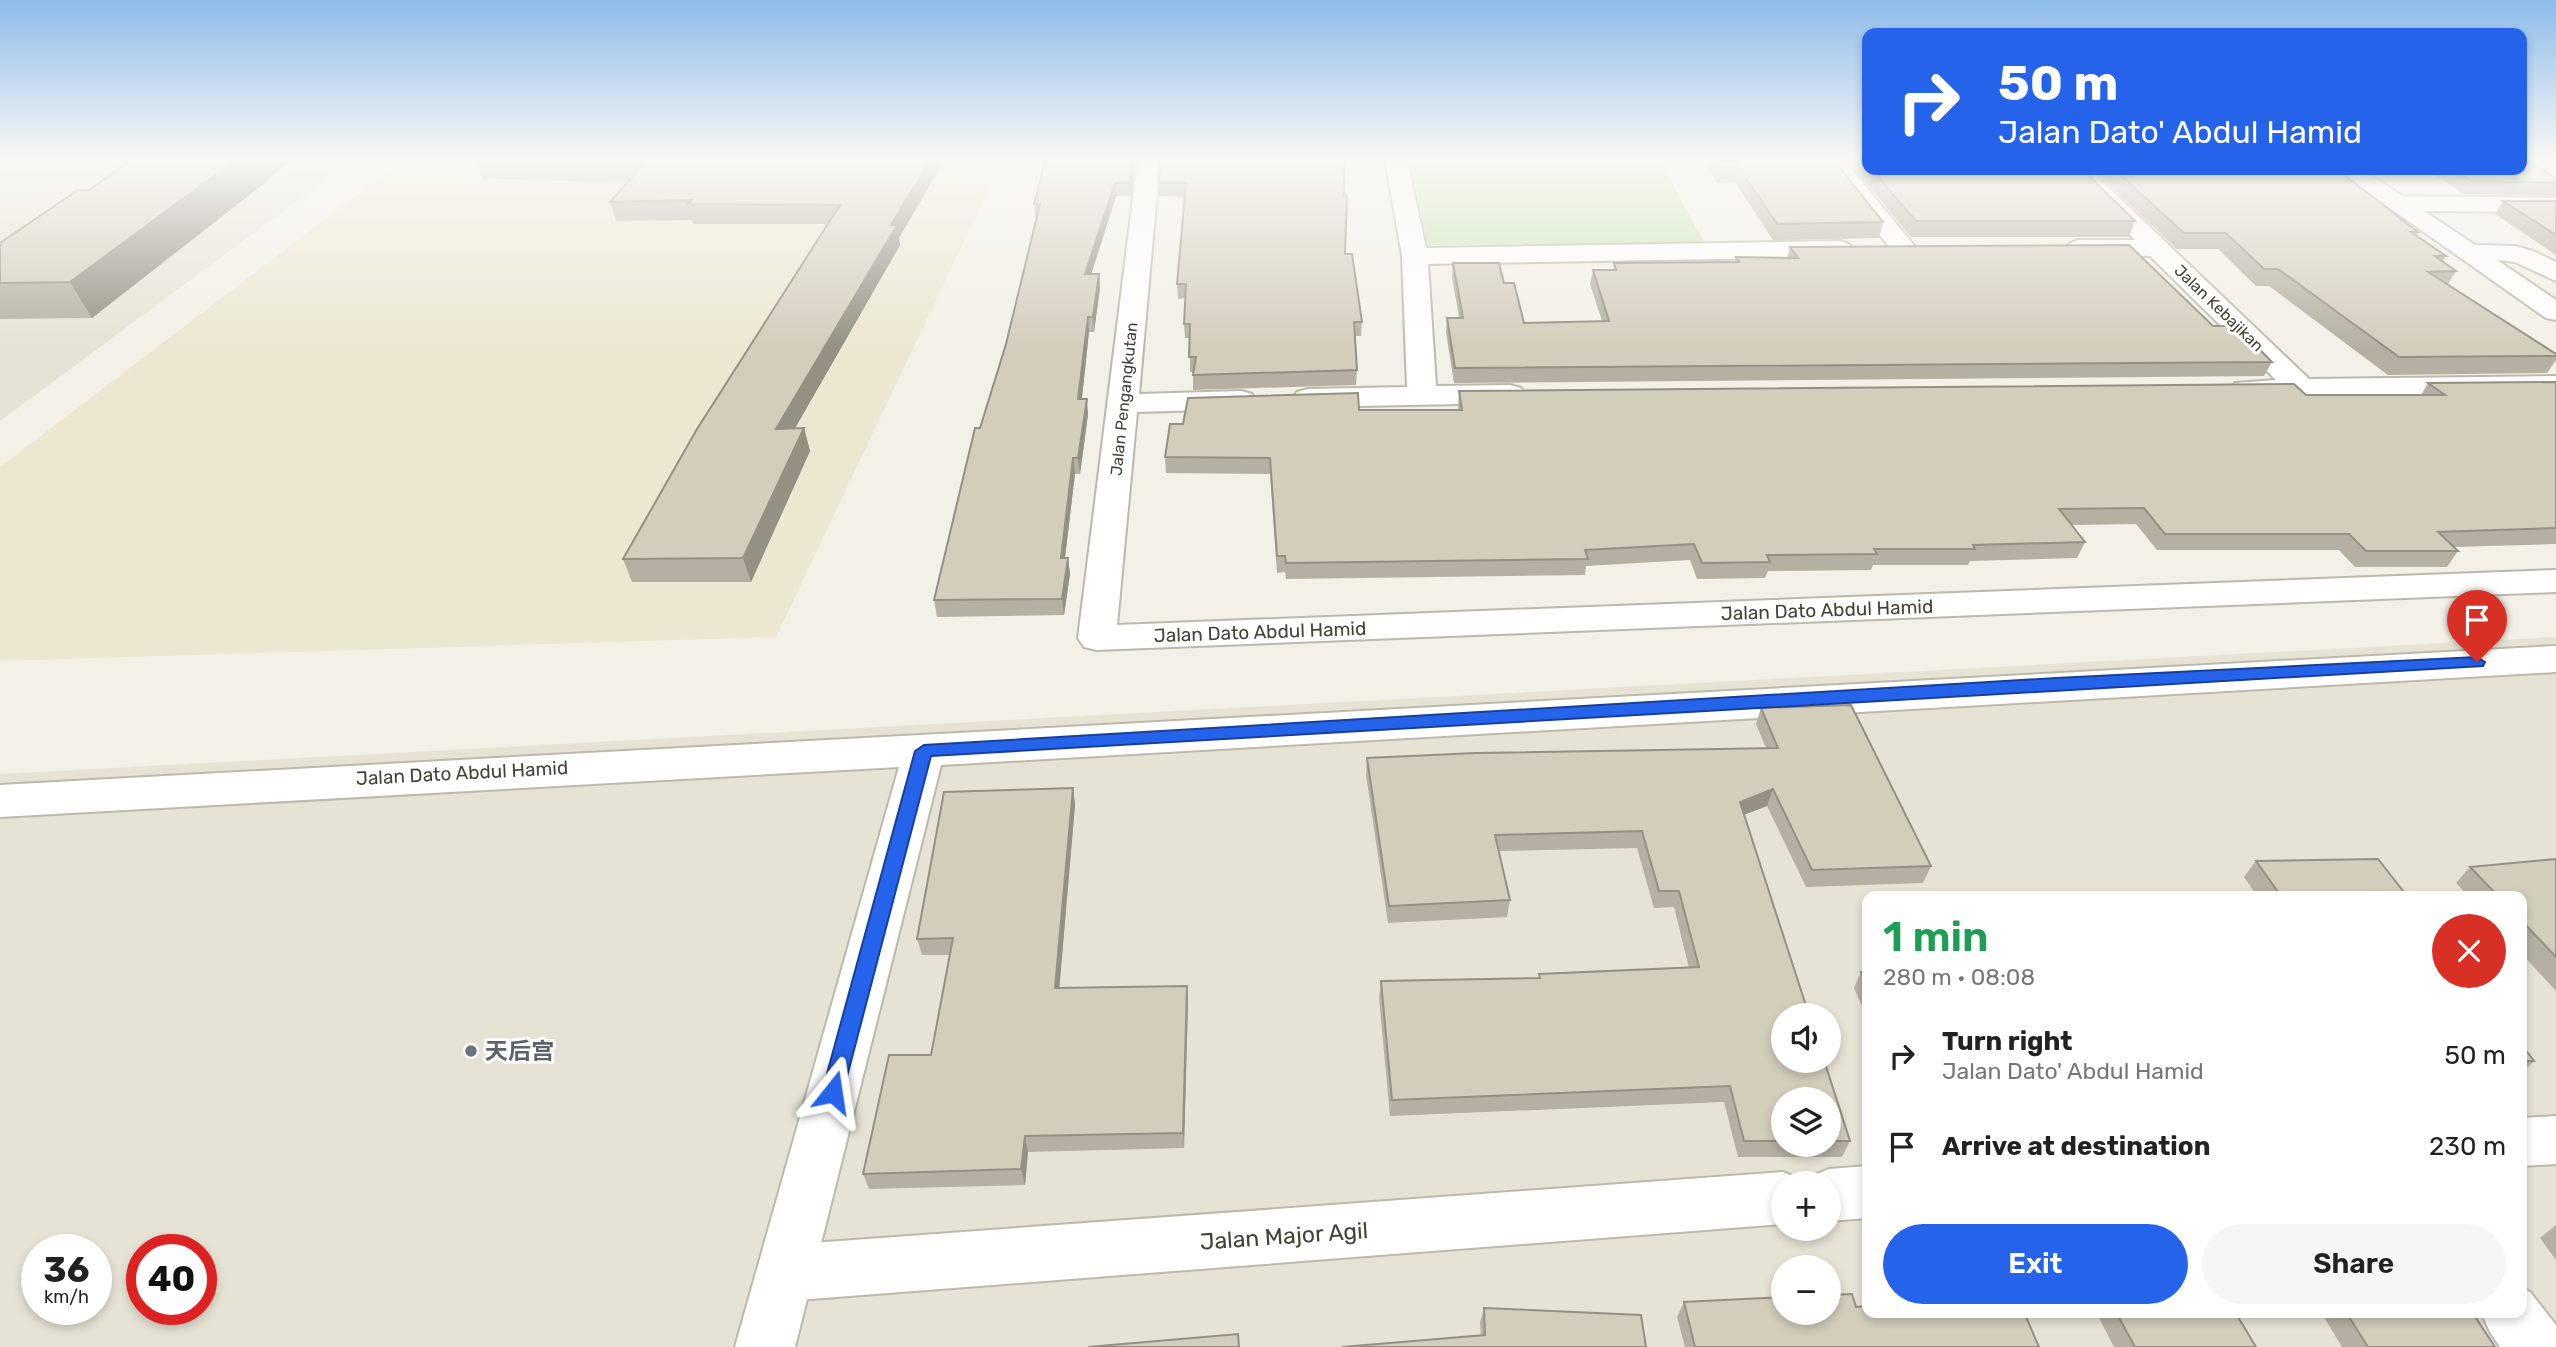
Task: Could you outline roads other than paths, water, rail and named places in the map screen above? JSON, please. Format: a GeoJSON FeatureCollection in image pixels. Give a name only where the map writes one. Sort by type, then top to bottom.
{"type":"FeatureCollection","features":[{"type":"Feature","properties":{"kind":"street","name":"Jalan Pengangkutan"},"geometry":{"type":"LineString","coordinates":[[1097,638],[1143,222]]}},
{"type":"Feature","properties":{"kind":"street"},"geometry":{"type":"LineString","coordinates":[[1408,222],[1415,256],[1422,395]]}},
{"type":"Feature","properties":{"kind":"street"},"geometry":{"type":"LineString","coordinates":[[1882,222],[1903,248]]}},
{"type":"Feature","properties":{"kind":"street","name":"Jalan Kebajikan"},"geometry":{"type":"LineString","coordinates":[[2130,222],[2301,388]]}},
{"type":"Feature","properties":{"kind":"street"},"geometry":{"type":"LineString","coordinates":[[2424,222],[2556,312]]}},
{"type":"Feature","properties":{"kind":"street"},"geometry":{"type":"LineString","coordinates":[[1415,256],[1929,248]]}},
{"type":"Feature","properties":{"kind":"street"},"geometry":{"type":"LineString","coordinates":[[2050,248],[2157,248]]}},
{"type":"Feature","properties":{"kind":"street"},"geometry":{"type":"LineString","coordinates":[[2469,253],[2514,251],[2533,258],[2556,273]]}},
{"type":"Feature","properties":{"kind":"street"},"geometry":{"type":"LineString","coordinates":[[2217,389],[2556,386]]}},
{"type":"Feature","properties":{"kind":"street"},"geometry":{"type":"LineString","coordinates":[[1124,403],[1533,394]]}},
{"type":"Feature","properties":{"kind":"street","name":"Jalan Dato Abdul Hamid"},"geometry":{"type":"LineString","coordinates":[[1097,638],[2556,581]]}},
{"type":"Feature","properties":{"kind":"street","name":"Jalan Dato Abdul Hamid"},"geometry":{"type":"LineString","coordinates":[[0,801],[341,779],[924,751],[2056,683],[2556,659]]}},
{"type":"Feature","properties":{"kind":"street"},"geometry":{"type":"LineString","coordinates":[[765,1347],[924,751]]}},
{"type":"Feature","properties":{"kind":"street"},"geometry":{"type":"LineString","coordinates":[[2527,1142],[2556,1140]]}},
{"type":"Feature","properties":{"kind":"street"},"geometry":{"type":"LineString","coordinates":[[1841,1194],[1862,1192]]}},
{"type":"Feature","properties":{"kind":"street","name":"Jalan Major Agil"},"geometry":{"type":"LineString","coordinates":[[785,1273],[1771,1199]]}},
{"type":"Feature","properties":{"kind":"street"},"geometry":{"type":"LineString","coordinates":[[2514,1318],[2536,1347]]}},
{"type":"Feature","properties":{"kind":"place","name":"天后宫"},"geometry":{"type":"Point","coordinates":[471,1051]}}]}
